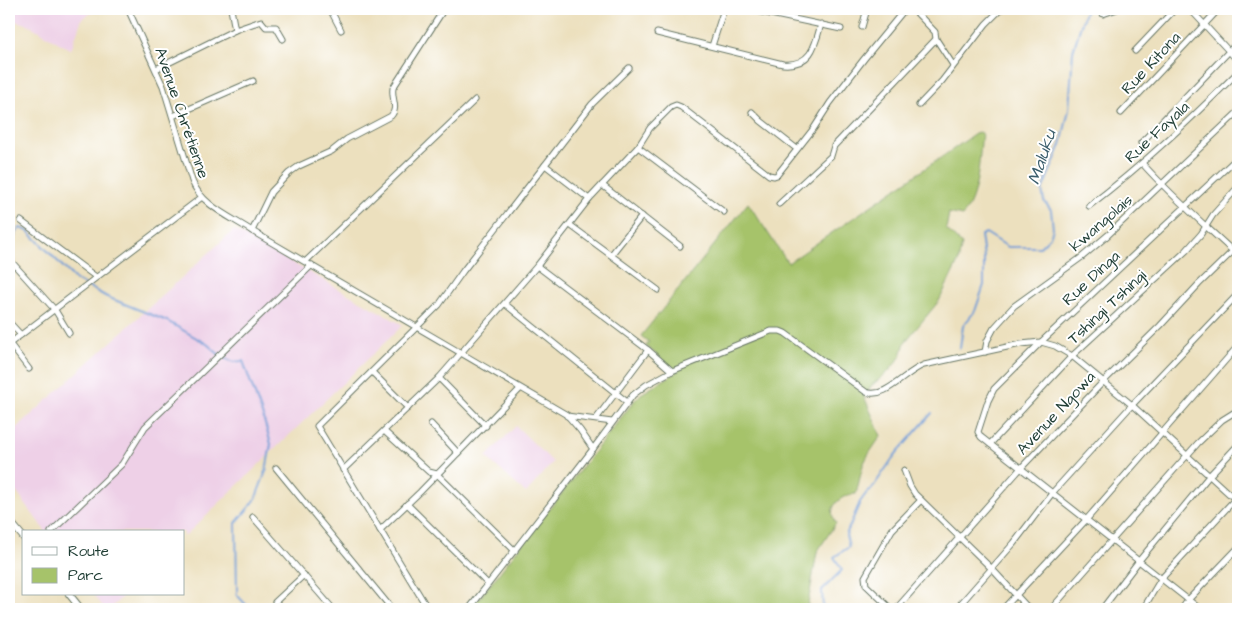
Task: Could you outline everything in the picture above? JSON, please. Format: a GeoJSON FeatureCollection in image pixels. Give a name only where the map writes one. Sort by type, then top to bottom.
{"type":"FeatureCollection","features":[{"type":"Feature","properties":{"kind":"street","name":"Avenue Chrétienne"},"geometry":{"type":"LineString","coordinates":[[128,9],[156,69],[173,116],[192,181],[198,194],[202,197]]}},
{"type":"Feature","properties":{"kind":"street"},"geometry":{"type":"LineString","coordinates":[[231,9],[235,30]]}},
{"type":"Feature","properties":{"kind":"street"},"geometry":{"type":"LineString","coordinates":[[330,9],[341,30]]}},
{"type":"Feature","properties":{"kind":"street"},"geometry":{"type":"LineString","coordinates":[[252,231],[271,192],[289,173],[299,166],[332,151],[347,139],[391,116],[396,109],[392,92],[393,88],[444,9]]}},
{"type":"Feature","properties":{"kind":"street"},"geometry":{"type":"LineString","coordinates":[[712,46],[724,9]]}},
{"type":"Feature","properties":{"kind":"street"},"geometry":{"type":"LineString","coordinates":[[747,9],[841,29]]}},
{"type":"Feature","properties":{"kind":"street"},"geometry":{"type":"LineString","coordinates":[[862,26],[866,9]]}},
{"type":"Feature","properties":{"kind":"street"},"geometry":{"type":"LineString","coordinates":[[343,470],[439,378],[461,354],[537,266],[589,199],[638,146],[650,128],[671,108],[676,105],[772,176],[777,174],[814,128],[833,99],[905,9]]}},
{"type":"Feature","properties":{"kind":"street"},"geometry":{"type":"LineString","coordinates":[[913,9],[935,32],[936,39],[953,65]]}},
{"type":"Feature","properties":{"kind":"street"},"geometry":{"type":"LineString","coordinates":[[919,105],[942,81],[986,24],[1002,9]]}},
{"type":"Feature","properties":{"kind":"street"},"geometry":{"type":"LineString","coordinates":[[1103,14],[1117,9]]}},
{"type":"Feature","properties":{"kind":"street"},"geometry":{"type":"LineString","coordinates":[[1135,51],[1175,9]]}},
{"type":"Feature","properties":{"kind":"street"},"geometry":{"type":"LineString","coordinates":[[1190,9],[1238,61]]}},
{"type":"Feature","properties":{"kind":"street","name":"Rue Kitona"},"geometry":{"type":"LineString","coordinates":[[1121,113],[1219,9]]}},
{"type":"Feature","properties":{"kind":"street"},"geometry":{"type":"LineString","coordinates":[[156,69],[235,30],[261,21],[266,27],[276,27],[284,39]]}},
{"type":"Feature","properties":{"kind":"street"},"geometry":{"type":"LineString","coordinates":[[657,33],[783,64],[792,64],[806,58],[812,51],[821,24]]}},
{"type":"Feature","properties":{"kind":"street"},"geometry":{"type":"LineString","coordinates":[[779,204],[831,156],[834,146],[936,39]]}},
{"type":"Feature","properties":{"kind":"street"},"geometry":{"type":"LineString","coordinates":[[1141,143],[1238,42]]}},
{"type":"Feature","properties":{"kind":"street"},"geometry":{"type":"LineString","coordinates":[[428,609],[317,426],[417,329],[442,302],[463,271],[592,104],[629,68]]}},
{"type":"Feature","properties":{"kind":"street","name":"Rue Fayala"},"geometry":{"type":"LineString","coordinates":[[1089,206],[1119,184],[1174,135],[1238,72]]}},
{"type":"Feature","properties":{"kind":"street"},"geometry":{"type":"LineString","coordinates":[[173,116],[253,82]]}},
{"type":"Feature","properties":{"kind":"street"},"geometry":{"type":"LineString","coordinates":[[306,261],[475,100]]}},
{"type":"Feature","properties":{"kind":"street"},"geometry":{"type":"LineString","coordinates":[[752,112],[797,149]]}},
{"type":"Feature","properties":{"kind":"street","name":"kwangolais"},"geometry":{"type":"LineString","coordinates":[[985,352],[990,335],[1014,306],[1108,236],[1238,112]]}},
{"type":"Feature","properties":{"kind":"street"},"geometry":{"type":"LineString","coordinates":[[638,146],[724,212]]}},
{"type":"Feature","properties":{"kind":"street","name":"Rue Dinga"},"geometry":{"type":"LineString","coordinates":[[990,444],[981,437],[979,430],[991,392],[1040,342],[1238,157]]}},
{"type":"Feature","properties":{"kind":"street"},"geometry":{"type":"LineString","coordinates":[[1142,163],[1185,208],[1238,256]]}},
{"type":"Feature","properties":{"kind":"street"},"geometry":{"type":"LineString","coordinates":[[545,165],[589,199]]}},
{"type":"Feature","properties":{"kind":"street"},"geometry":{"type":"LineString","coordinates":[[602,185],[680,246]]}},
{"type":"Feature","properties":{"kind":"street","name":"Tshingi Tshingi"},"geometry":{"type":"LineString","coordinates":[[990,444],[1022,412],[1072,356],[1186,251],[1238,187]]}},
{"type":"Feature","properties":{"kind":"street"},"geometry":{"type":"LineString","coordinates":[[29,369],[9,344],[202,197],[252,231],[567,416],[594,449]]}},
{"type":"Feature","properties":{"kind":"street"},"geometry":{"type":"LineString","coordinates":[[611,255],[642,216]]}},
{"type":"Feature","properties":{"kind":"street"},"geometry":{"type":"LineString","coordinates":[[21,220],[95,278]]}},
{"type":"Feature","properties":{"kind":"street"},"geometry":{"type":"LineString","coordinates":[[570,225],[658,290]]}},
{"type":"Feature","properties":{"kind":"street","name":"Avenue Ngowa"},"geometry":{"type":"LineString","coordinates":[[896,609],[1021,468],[1233,251],[1238,239]]}},
{"type":"Feature","properties":{"kind":"street"},"geometry":{"type":"LineString","coordinates":[[9,259],[55,310],[68,333]]}},
{"type":"Feature","properties":{"kind":"street"},"geometry":{"type":"LineString","coordinates":[[53,530],[117,469],[125,460],[145,427],[312,265]]}},
{"type":"Feature","properties":{"kind":"street"},"geometry":{"type":"LineString","coordinates":[[537,266],[648,350],[672,371]]}},
{"type":"Feature","properties":{"kind":"street"},"geometry":{"type":"LineString","coordinates":[[956,609],[992,569],[1053,492],[1132,405],[1238,294]]}},
{"type":"Feature","properties":{"kind":"street"},"geometry":{"type":"LineString","coordinates":[[505,304],[627,402]]}},
{"type":"Feature","properties":{"kind":"street"},"geometry":{"type":"LineString","coordinates":[[9,322],[21,335]]}},
{"type":"Feature","properties":{"kind":"street"},"geometry":{"type":"LineString","coordinates":[[469,609],[594,449],[627,402],[646,385],[672,371],[764,333],[776,330],[785,333],[823,362],[871,394],[877,394],[885,390],[919,366],[1021,344],[1040,342],[1055,346],[1072,356],[1132,405],[1209,476],[1237,499],[1161,579],[1143,609]]}},
{"type":"Feature","properties":{"kind":"street"},"geometry":{"type":"LineString","coordinates":[[1003,609],[1086,520],[1238,346]]}},
{"type":"Feature","properties":{"kind":"street"},"geometry":{"type":"LineString","coordinates":[[596,419],[648,350]]}},
{"type":"Feature","properties":{"kind":"street"},"geometry":{"type":"LineString","coordinates":[[372,372],[408,408]]}},
{"type":"Feature","properties":{"kind":"street"},"geometry":{"type":"LineString","coordinates":[[439,378],[486,426]]}},
{"type":"Feature","properties":{"kind":"street"},"geometry":{"type":"LineString","coordinates":[[380,530],[486,426],[520,389]]}},
{"type":"Feature","properties":{"kind":"street"},"geometry":{"type":"LineString","coordinates":[[1051,609],[1111,539],[1217,424],[1238,410]]}},
{"type":"Feature","properties":{"kind":"street"},"geometry":{"type":"LineString","coordinates":[[567,416],[612,422]]}},
{"type":"Feature","properties":{"kind":"street"},"geometry":{"type":"LineString","coordinates":[[431,424],[458,453]]}},
{"type":"Feature","properties":{"kind":"street"},"geometry":{"type":"LineString","coordinates":[[384,431],[429,472],[437,474],[515,550]]}},
{"type":"Feature","properties":{"kind":"street"},"geometry":{"type":"LineString","coordinates":[[990,444],[1200,609]]}},
{"type":"Feature","properties":{"kind":"street"},"geometry":{"type":"LineString","coordinates":[[1102,609],[1209,476],[1238,445]]}},
{"type":"Feature","properties":{"kind":"street"},"geometry":{"type":"LineString","coordinates":[[276,468],[392,609]]}},
{"type":"Feature","properties":{"kind":"street"},"geometry":{"type":"LineString","coordinates":[[904,470],[910,486],[921,500],[961,537],[1029,609]]}},
{"type":"Feature","properties":{"kind":"street"},"geometry":{"type":"LineString","coordinates":[[891,609],[866,585],[866,577],[892,530],[921,500]]}},
{"type":"Feature","properties":{"kind":"street"},"geometry":{"type":"LineString","coordinates":[[407,504],[488,584]]}},
{"type":"Feature","properties":{"kind":"street"},"geometry":{"type":"LineString","coordinates":[[252,517],[333,609]]}},
{"type":"Feature","properties":{"kind":"street"},"geometry":{"type":"LineString","coordinates":[[9,520],[22,536]]}},
{"type":"Feature","properties":{"kind":"street"},"geometry":{"type":"LineString","coordinates":[[1182,609],[1188,600],[1238,548]]}},
{"type":"Feature","properties":{"kind":"street"},"geometry":{"type":"LineString","coordinates":[[275,602],[304,576]]}},
{"type":"Feature","properties":{"kind":"street"},"geometry":{"type":"LineString","coordinates":[[71,596],[81,609]]}},
{"type":"Feature","properties":{"kind":"street"},"geometry":{"type":"LineString","coordinates":[[1233,609],[1238,603]]}},
{"type":"Feature","properties":{"kind":"shaded area"},"geometry":{"type":"Polygon","coordinates":[[[9,9],[100,9],[82,18],[71,50],[27,24],[10,20],[9,9]]]}},
{"type":"Feature","properties":{"kind":"shaded area"},"geometry":{"type":"Polygon","coordinates":[[[234,230],[403,325],[185,536],[185,530],[45,530],[9,482],[9,435],[234,230]]]}},
{"type":"Feature","properties":{"kind":"shaded area"},"geometry":{"type":"Polygon","coordinates":[[[516,426],[553,462],[526,493],[486,457],[516,426]]]}},
{"type":"Feature","properties":{"kind":"shaded area"},"geometry":{"type":"Polygon","coordinates":[[[95,596],[123,596],[110,609],[105,609],[95,596]]]}},
{"type":"Feature","properties":{"kind":"green space"},"geometry":{"type":"Polygon","coordinates":[[[978,132],[982,133],[977,177],[972,199],[968,209],[962,216],[949,213],[946,229],[962,244],[958,262],[939,301],[905,342],[901,356],[889,371],[871,386],[864,398],[881,436],[863,465],[856,494],[845,496],[834,507],[832,512],[836,523],[817,552],[807,609],[471,609],[635,400],[641,394],[677,372],[646,346],[649,342],[641,336],[748,203],[788,263],[978,132]]]}},
{"type":"Feature","properties":{"kind":"waterway","name":"Maluku"},"geometry":{"type":"LineString","coordinates":[[960,348],[963,326],[975,311],[984,285],[984,258],[981,235],[986,233],[1008,247],[1040,247],[1050,237],[1053,229],[1051,210],[1044,201],[1042,190],[1061,145],[1069,109],[1073,51],[1086,9]]}},
{"type":"Feature","properties":{"kind":"waterway"},"geometry":{"type":"LineString","coordinates":[[9,240],[14,239],[16,232],[20,228],[28,231],[76,280],[107,297],[167,321],[207,344],[222,357],[234,362],[243,361],[271,444],[266,471],[255,500],[236,523],[237,595],[250,609]]}},
{"type":"Feature","properties":{"kind":"waterway"},"geometry":{"type":"LineString","coordinates":[[823,609],[822,590],[842,570],[834,557],[849,547],[846,535],[860,502],[868,491],[871,490],[895,455],[932,413]]}}]}
